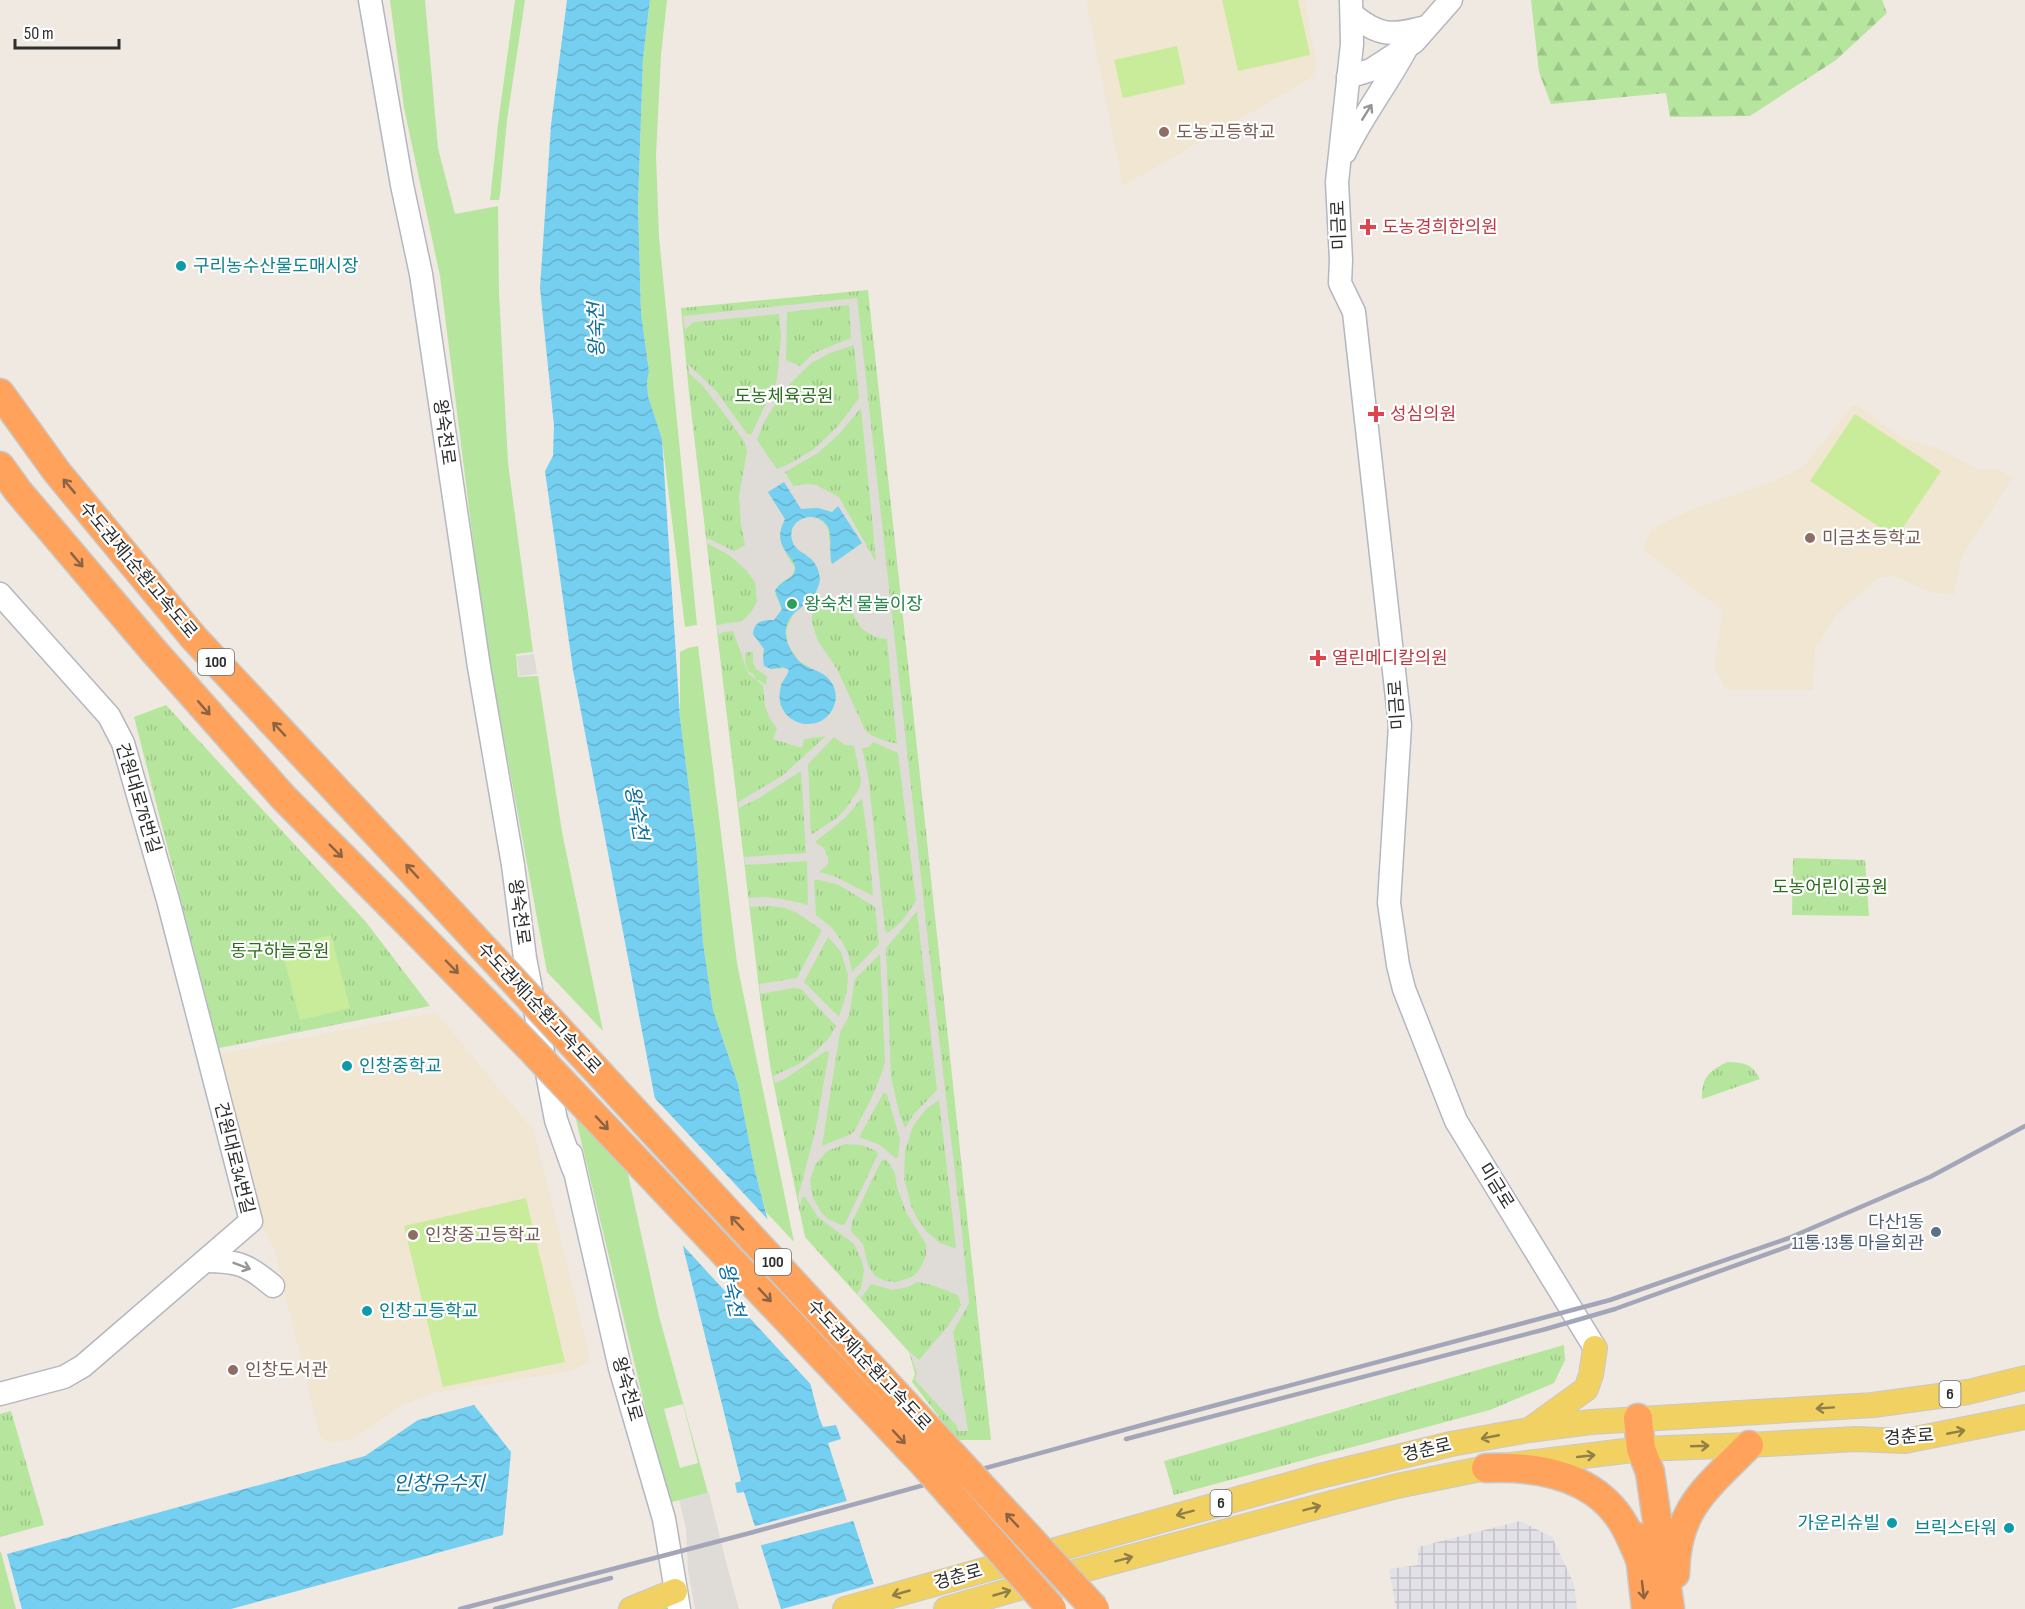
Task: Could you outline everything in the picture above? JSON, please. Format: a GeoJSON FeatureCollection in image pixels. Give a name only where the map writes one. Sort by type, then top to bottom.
{"type":"FeatureCollection","features":[{"type":"Feature","properties":{"kind":"highway","name":"수도권제1순환고속도로"},"geometry":{"type":"LineString","coordinates":[[0,393],[57,472],[194,638],[1095,1609]]}},
{"type":"Feature","properties":{"kind":"highway","name":"수도권제1순환고속도로"},"geometry":{"type":"LineString","coordinates":[[0,466],[18,491],[137,631],[283,797],[531,1048],[922,1461],[1052,1609]]}},
{"type":"Feature","properties":{"kind":"highway"},"geometry":{"type":"LineString","coordinates":[[1638,1419],[1641,1449],[1650,1472],[1671,1609]]}},
{"type":"Feature","properties":{"kind":"highway"},"geometry":{"type":"LineString","coordinates":[[1671,1609],[1676,1550],[1684,1520],[1706,1488],[1749,1445]]}},
{"type":"Feature","properties":{"kind":"highway"},"geometry":{"type":"LineString","coordinates":[[1641,1449],[1634,1473],[1639,1557],[1646,1609]]}},
{"type":"Feature","properties":{"kind":"highway"},"geometry":{"type":"LineString","coordinates":[[1486,1468],[1513,1467],[1542,1470],[1569,1478],[1585,1487],[1602,1498],[1622,1521],[1639,1557]]}},
{"type":"Feature","properties":{"kind":"main road"},"geometry":{"type":"LineString","coordinates":[[1529,1430],[1586,1389],[1591,1375],[1595,1348]]}},
{"type":"Feature","properties":{"kind":"main road","name":"경춘로"},"geometry":{"type":"LineString","coordinates":[[845,1609],[1316,1477],[1451,1444],[1529,1430],[1638,1419],[1873,1405],[1968,1392],[2025,1378]]}},
{"type":"Feature","properties":{"kind":"main road","name":"경춘로"},"geometry":{"type":"LineString","coordinates":[[946,1609],[1397,1486],[1486,1468],[1641,1449],[1856,1439],[1905,1441],[2025,1417]]}},
{"type":"Feature","properties":{"kind":"main road"},"geometry":{"type":"LineString","coordinates":[[631,1609],[677,1600]]}},
{"type":"Feature","properties":{"kind":"street","name":"왕숙천로"},"geometry":{"type":"LineString","coordinates":[[370,0],[402,185],[421,274],[477,656],[513,865],[525,958],[556,1120],[573,1168],[620,1368],[664,1519],[677,1600]]}},
{"type":"Feature","properties":{"kind":"street"},"geometry":{"type":"LineString","coordinates":[[1348,77],[1371,70],[1407,47],[1451,0]]}},
{"type":"Feature","properties":{"kind":"street"},"geometry":{"type":"LineString","coordinates":[[1348,5],[1365,25],[1381,32],[1396,34],[1428,26]]}},
{"type":"Feature","properties":{"kind":"street","name":"미금로"},"geometry":{"type":"LineString","coordinates":[[1348,5],[1352,44],[1338,182],[1340,283],[1354,312],[1400,725],[1389,903],[1398,965],[1404,989],[1456,1121],[1595,1348]]}},
{"type":"Feature","properties":{"kind":"street"},"geometry":{"type":"LineString","coordinates":[[1340,164],[1357,128],[1391,77],[1407,47]]}},
{"type":"Feature","properties":{"kind":"street","name":"건원대로76번길"},"geometry":{"type":"LineString","coordinates":[[0,594],[109,716],[123,743],[168,900]]}},
{"type":"Feature","properties":{"kind":"street","name":"건원대로34번길"},"geometry":{"type":"LineString","coordinates":[[0,1394],[64,1377],[83,1366],[250,1221],[168,900]]}},
{"type":"Feature","properties":{"kind":"street"},"geometry":{"type":"LineString","coordinates":[[205,1261],[235,1262],[246,1266],[273,1286]]}},
{"type":"Feature","properties":{"kind":"shaded area","name":"도농고등학교"},"geometry":{"type":"Polygon","coordinates":[[[1086,0],[1305,0],[1317,67],[1311,78],[1123,186],[1086,0]]]}},
{"type":"Feature","properties":{"kind":"shaded area","name":"도농체육공원"},"geometry":{"type":"Polygon","coordinates":[[[857,298],[969,1303],[953,1332],[968,1431],[958,1431],[957,1426],[915,1380],[917,1373],[909,1351],[919,1360],[957,1312],[961,1305],[958,1295],[917,1282],[908,1287],[892,1290],[871,1284],[861,1298],[857,1294],[861,1288],[864,1271],[854,1244],[818,1217],[805,1197],[802,1197],[800,1207],[798,1197],[816,1128],[829,1052],[826,1051],[783,1080],[775,1083],[773,1076],[799,1064],[815,1052],[829,1038],[836,1026],[801,989],[793,988],[761,994],[759,984],[797,978],[822,930],[797,913],[785,908],[750,907],[749,898],[764,897],[808,905],[807,861],[745,865],[744,857],[806,853],[801,771],[739,808],[738,802],[782,776],[826,736],[804,739],[802,748],[773,739],[777,728],[770,719],[765,706],[763,686],[756,680],[748,673],[733,631],[718,635],[717,625],[742,621],[757,602],[755,582],[746,570],[729,555],[707,543],[707,538],[734,551],[745,545],[739,496],[747,451],[744,441],[729,420],[703,386],[689,373],[688,364],[717,392],[747,434],[751,435],[777,380],[781,336],[779,314],[693,322],[685,330],[683,316],[857,298]],[[849,305],[787,312],[786,360],[800,366],[814,353],[851,338],[849,305]],[[854,345],[830,353],[811,363],[789,385],[772,409],[757,440],[777,469],[814,449],[838,426],[859,398],[854,345]],[[861,408],[839,434],[818,453],[785,472],[793,486],[816,485],[839,497],[876,562],[861,408]],[[768,492],[785,519],[786,554],[795,568],[792,576],[783,581],[775,594],[782,609],[777,618],[767,620],[762,646],[765,666],[789,670],[781,684],[780,705],[787,716],[811,668],[799,661],[788,644],[786,630],[794,613],[808,602],[819,584],[806,554],[794,545],[791,538],[792,528],[797,521],[805,517],[815,517],[823,522],[828,528],[832,564],[862,543],[837,507],[832,512],[818,508],[801,509],[768,492]],[[822,598],[814,605],[812,623],[818,641],[837,669],[865,730],[882,740],[897,744],[887,639],[875,637],[862,629],[850,604],[831,603],[822,598]],[[746,652],[745,661],[748,671],[756,680],[766,685],[767,676],[757,670],[753,663],[753,652],[746,652]],[[834,737],[808,764],[811,835],[838,817],[860,787],[861,780],[854,746],[845,745],[834,737]],[[873,742],[869,747],[862,748],[868,775],[885,929],[888,933],[902,921],[916,901],[898,753],[873,742]],[[862,798],[845,818],[815,842],[824,848],[828,858],[828,864],[819,872],[834,876],[873,896],[862,798]],[[814,880],[816,915],[832,928],[848,953],[852,972],[879,944],[875,907],[839,885],[814,880]],[[917,911],[886,948],[891,1077],[905,1128],[913,1115],[937,1090],[917,911]],[[828,937],[804,982],[839,1017],[847,992],[848,975],[841,952],[828,937]],[[880,954],[855,979],[849,1016],[840,1032],[822,1146],[851,1134],[855,1130],[883,1070],[885,1061],[880,954]],[[884,1092],[859,1137],[880,1145],[895,1158],[898,1157],[900,1139],[887,1095],[884,1092]],[[939,1100],[926,1109],[913,1126],[905,1151],[904,1178],[911,1206],[918,1220],[940,1243],[956,1247],[939,1100]],[[846,1144],[827,1151],[815,1165],[810,1180],[812,1196],[828,1219],[841,1225],[845,1224],[878,1154],[862,1145],[846,1144]],[[886,1159],[881,1161],[852,1222],[851,1231],[863,1244],[868,1265],[875,1276],[885,1281],[897,1282],[912,1277],[918,1272],[926,1256],[926,1244],[906,1212],[897,1187],[895,1173],[886,1159]]]}},
{"type":"Feature","properties":{"kind":"shaded area","name":"미금초등학교"},"geometry":{"type":"Polygon","coordinates":[[[1857,405],[1902,438],[1940,449],[1977,469],[1999,469],[2012,478],[1961,558],[1954,595],[1930,592],[1894,576],[1878,578],[1837,614],[1815,648],[1813,690],[1726,690],[1714,667],[1723,611],[1642,549],[1652,528],[1698,507],[1775,481],[1803,467],[1851,407],[1857,405]]]}},
{"type":"Feature","properties":{"kind":"shaded area"},"geometry":{"type":"Polygon","coordinates":[[[534,654],[537,674],[519,676],[517,656],[534,654]]]}},
{"type":"Feature","properties":{"kind":"shaded area","name":"인창중고등학교"},"geometry":{"type":"Polygon","coordinates":[[[436,1012],[534,1131],[589,1353],[588,1363],[570,1371],[433,1393],[398,1407],[355,1438],[331,1443],[322,1438],[318,1429],[274,1248],[259,1223],[221,1054],[436,1012]]]}},
{"type":"Feature","properties":{"kind":"shaded area"},"geometry":{"type":"Polygon","coordinates":[[[709,1493],[739,1609],[695,1609],[688,1571],[686,1528],[679,1500],[709,1493]]]}},
{"type":"Feature","properties":{"kind":"shaded area"},"geometry":{"type":"Polygon","coordinates":[[[1520,1521],[1552,1537],[1574,1584],[1577,1609],[1396,1609],[1389,1569],[1418,1565],[1418,1547],[1520,1521]]]}},
{"type":"Feature","properties":{"kind":"green space"},"geometry":{"type":"Polygon","coordinates":[[[390,0],[425,0],[438,148],[455,214],[498,206],[499,293],[508,463],[533,652],[516,654],[518,677],[538,676],[562,832],[603,1031],[547,972],[485,636],[440,276],[404,108],[390,0]]]}},
{"type":"Feature","properties":{"kind":"green space"},"geometry":{"type":"Polygon","coordinates":[[[515,0],[525,0],[507,120],[500,195],[499,200],[490,200],[499,116],[515,0]]]}},
{"type":"Feature","properties":{"kind":"green space"},"geometry":{"type":"Polygon","coordinates":[[[650,0],[667,0],[661,55],[656,155],[659,237],[697,625],[685,627],[662,439],[648,396],[649,370],[641,313],[638,205],[643,58],[650,0]]]}},
{"type":"Feature","properties":{"kind":"green space"},"geometry":{"type":"Polygon","coordinates":[[[1222,0],[1298,0],[1310,55],[1238,71],[1222,0]]]}},
{"type":"Feature","properties":{"kind":"green space"},"geometry":{"type":"Polygon","coordinates":[[[1531,0],[1882,0],[1887,13],[1836,60],[1750,116],[1670,117],[1666,93],[1551,104],[1539,72],[1531,0]]]}},
{"type":"Feature","properties":{"kind":"green space"},"geometry":{"type":"Polygon","coordinates":[[[1177,46],[1185,84],[1123,98],[1114,60],[1177,46]]]}},
{"type":"Feature","properties":{"kind":"green space","name":"도농체육공원"},"geometry":{"type":"Polygon","coordinates":[[[868,290],[991,1440],[957,1440],[912,1382],[915,1374],[909,1352],[805,1237],[771,1071],[760,997],[689,393],[681,308],[868,290]]]}},
{"type":"Feature","properties":{"kind":"green space"},"geometry":{"type":"Polygon","coordinates":[[[1855,414],[1941,471],[1896,538],[1810,481],[1855,414]]]}},
{"type":"Feature","properties":{"kind":"green space"},"geometry":{"type":"Polygon","coordinates":[[[698,646],[737,963],[794,1242],[766,1212],[755,1171],[738,1084],[713,1010],[703,943],[696,843],[680,718],[680,652],[698,646]]]}},
{"type":"Feature","properties":{"kind":"green space","name":"동구하늘공원"},"geometry":{"type":"Polygon","coordinates":[[[166,705],[366,922],[430,1006],[219,1048],[134,717],[166,705]]]}},
{"type":"Feature","properties":{"kind":"green space","name":"도농어린이공원"},"geometry":{"type":"Polygon","coordinates":[[[1793,858],[1865,860],[1869,916],[1792,915],[1793,858]]]}},
{"type":"Feature","properties":{"kind":"green space"},"geometry":{"type":"Polygon","coordinates":[[[331,935],[350,1008],[300,1020],[281,947],[331,935]]]}},
{"type":"Feature","properties":{"kind":"green space"},"geometry":{"type":"Polygon","coordinates":[[[1727,1062],[1747,1065],[1760,1079],[1702,1099],[1703,1085],[1707,1076],[1727,1062]]]}},
{"type":"Feature","properties":{"kind":"green space"},"geometry":{"type":"Polygon","coordinates":[[[574,1111],[626,1165],[659,1316],[708,1493],[668,1503],[574,1111]],[[683,1404],[664,1409],[680,1468],[698,1463],[683,1404]]]}},
{"type":"Feature","properties":{"kind":"green space"},"geometry":{"type":"Polygon","coordinates":[[[526,1198],[565,1362],[443,1387],[404,1226],[526,1198]]]}},
{"type":"Feature","properties":{"kind":"green space"},"geometry":{"type":"Polygon","coordinates":[[[1564,1345],[1565,1360],[1554,1383],[1490,1410],[1174,1495],[1164,1461],[1564,1345]]]}},
{"type":"Feature","properties":{"kind":"green space"},"geometry":{"type":"Polygon","coordinates":[[[11,1411],[44,1525],[0,1537],[0,1414],[11,1411]]]}},
{"type":"Feature","properties":{"kind":"green space"},"geometry":{"type":"Polygon","coordinates":[[[1,1552],[16,1609],[0,1609],[1,1552]]]}},
{"type":"Feature","properties":{"kind":"water","name":"왕숙천"},"geometry":{"type":"Polygon","coordinates":[[[567,0],[650,0],[643,58],[638,205],[641,313],[649,371],[648,396],[662,439],[680,718],[696,843],[703,943],[713,1010],[738,1084],[755,1171],[819,1417],[823,1427],[836,1425],[841,1439],[828,1443],[882,1609],[781,1609],[744,1492],[737,1493],[735,1483],[741,1481],[684,1251],[573,670],[545,471],[553,456],[554,426],[540,288],[551,125],[567,0]]]}},
{"type":"Feature","properties":{"kind":"water","name":"왕숙천 물놀이장"},"geometry":{"type":"Polygon","coordinates":[[[784,482],[801,509],[818,508],[832,512],[838,506],[862,543],[832,564],[829,531],[823,521],[811,517],[804,518],[798,521],[791,532],[794,545],[815,563],[820,579],[813,597],[789,620],[786,639],[792,652],[801,663],[830,680],[836,696],[834,707],[829,715],[812,724],[794,721],[785,712],[780,693],[789,670],[783,667],[771,669],[764,666],[764,649],[753,634],[757,624],[774,620],[782,609],[775,591],[795,571],[795,566],[780,538],[785,519],[768,492],[784,482]]]}},
{"type":"Feature","properties":{"kind":"water","name":"인창유수지"},"geometry":{"type":"Polygon","coordinates":[[[474,1405],[511,1452],[503,1535],[231,1609],[22,1609],[7,1554],[365,1456],[418,1420],[474,1405]]]}},
{"type":"Feature","properties":{"kind":"pier"},"geometry":{"type":"Polygon","coordinates":[[[650,1093],[773,1225],[815,1389],[678,1240],[650,1093]]]}},
{"type":"Feature","properties":{"kind":"pier"},"geometry":{"type":"Polygon","coordinates":[[[850,1500],[857,1520],[758,1546],[752,1527],[850,1500]]]}},
{"type":"Feature","properties":{"kind":"pier"},"geometry":{"type":"Polygon","coordinates":[[[877,1583],[885,1609],[782,1609],[877,1583]]]}},
{"type":"Feature","properties":{"kind":"railway"},"geometry":{"type":"LineString","coordinates":[[460,1609],[750,1533],[1610,1300],[1789,1238],[1930,1177],[2025,1126]]}},
{"type":"Feature","properties":{"kind":"railway"},"geometry":{"type":"LineString","coordinates":[[1126,1439],[1615,1309],[1814,1237]]}},
{"type":"Feature","properties":{"kind":"railway"},"geometry":{"type":"LineString","coordinates":[[495,1609],[611,1578]]}},
{"type":"Feature","properties":{"kind":"place","name":"도농고등학교"},"geometry":{"type":"Point","coordinates":[1164,132]}},
{"type":"Feature","properties":{"kind":"place","name":"도농경희한의원"},"geometry":{"type":"Point","coordinates":[1368,227]}},
{"type":"Feature","properties":{"kind":"place","name":"구리농수산물도매시장"},"geometry":{"type":"Point","coordinates":[181,266]}},
{"type":"Feature","properties":{"kind":"place","name":"성심의원"},"geometry":{"type":"Point","coordinates":[1376,414]}},
{"type":"Feature","properties":{"kind":"place","name":"미금초등학교"},"geometry":{"type":"Point","coordinates":[1810,538]}},
{"type":"Feature","properties":{"kind":"place","name":"왕숙천 물놀이장"},"geometry":{"type":"Point","coordinates":[792,604]}},
{"type":"Feature","properties":{"kind":"place","name":"열린메디칼의원"},"geometry":{"type":"Point","coordinates":[1318,658]}},
{"type":"Feature","properties":{"kind":"place","name":"인창중학교"},"geometry":{"type":"Point","coordinates":[347,1066]}},
{"type":"Feature","properties":{"kind":"place","name":"다산1동 11통·13통 마을회관"},"geometry":{"type":"Point","coordinates":[1936,1232]}},
{"type":"Feature","properties":{"kind":"place","name":"인창중고등학교"},"geometry":{"type":"Point","coordinates":[413,1235]}},
{"type":"Feature","properties":{"kind":"place","name":"인창고등학교"},"geometry":{"type":"Point","coordinates":[367,1311]}},
{"type":"Feature","properties":{"kind":"place","name":"인창도서관"},"geometry":{"type":"Point","coordinates":[233,1370]}},
{"type":"Feature","properties":{"kind":"place","name":"가운리슈빌"},"geometry":{"type":"Point","coordinates":[1892,1523]}},
{"type":"Feature","properties":{"kind":"place","name":"브릭스타워"},"geometry":{"type":"Point","coordinates":[2009,1528]}}]}
